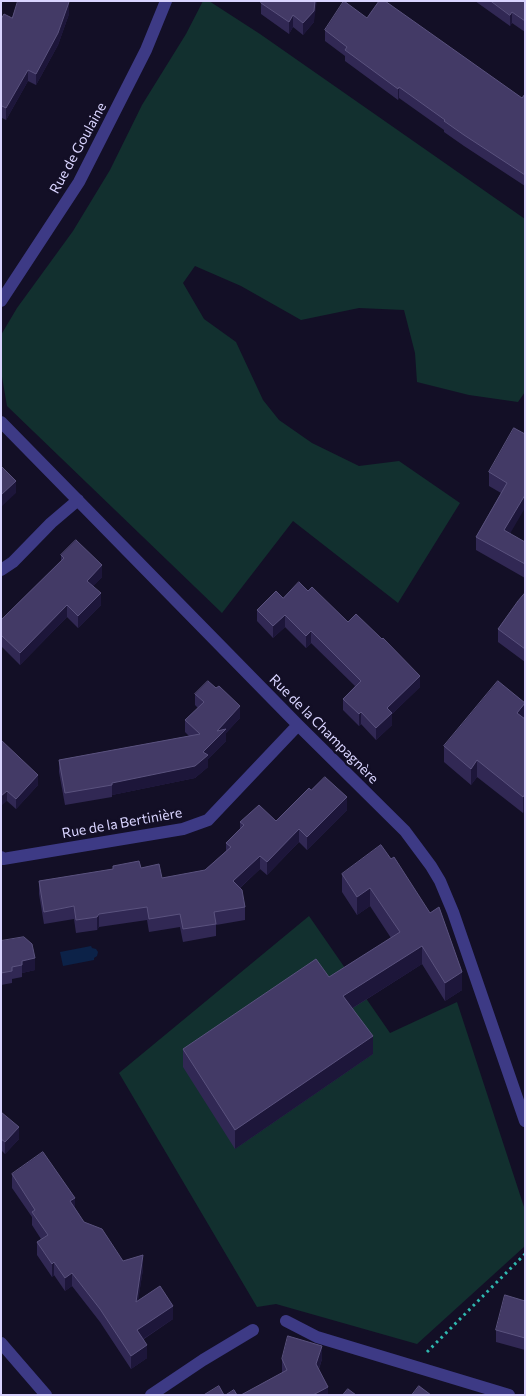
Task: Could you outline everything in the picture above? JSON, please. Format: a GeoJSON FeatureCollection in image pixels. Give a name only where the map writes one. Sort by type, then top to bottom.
{"type":"FeatureCollection","features":[{"type":"Feature","properties":{"kind":"street","name":"Rue de Goulaine"},"geometry":{"type":"LineString","coordinates":[[1,301],[79,182],[146,50],[166,1]]}},
{"type":"Feature","properties":{"kind":"street","name":"Rue de la Champagnère"},"geometry":{"type":"LineString","coordinates":[[1,422],[298,725],[405,831],[440,881],[453,912],[525,1121]]}},
{"type":"Feature","properties":{"kind":"street"},"geometry":{"type":"LineString","coordinates":[[1,570],[13,562],[51,523],[78,500]]}},
{"type":"Feature","properties":{"kind":"street","name":"Rue de la Bertinière"},"geometry":{"type":"LineString","coordinates":[[1,857],[3,859],[182,829],[208,820],[298,725]]}},
{"type":"Feature","properties":{"kind":"street"},"geometry":{"type":"LineString","coordinates":[[286,1321],[317,1337],[509,1395]]}},
{"type":"Feature","properties":{"kind":"street"},"geometry":{"type":"LineString","coordinates":[[151,1395],[203,1360],[253,1330]]}},
{"type":"Feature","properties":{"kind":"street"},"geometry":{"type":"LineString","coordinates":[[1,1343],[46,1395]]}},
{"type":"Feature","properties":{"kind":"path"},"geometry":{"type":"LineString","coordinates":[[420,1368],[427,1351],[525,1254]]}},
{"type":"Feature","properties":{"kind":"green space"},"geometry":{"type":"Polygon","coordinates":[[[203,1],[209,1],[260,34],[525,219],[525,392],[518,402],[469,395],[417,382],[415,353],[404,310],[359,308],[301,320],[241,286],[195,266],[183,283],[204,319],[236,342],[263,400],[279,420],[312,443],[359,466],[399,461],[460,503],[398,603],[293,521],[222,613],[7,406],[1,371],[1,335],[17,308],[73,231],[110,170],[142,105],[186,34],[203,1]]]}},
{"type":"Feature","properties":{"kind":"green space"},"geometry":{"type":"Polygon","coordinates":[[[309,916],[390,1033],[457,1002],[525,1210],[525,1246],[417,1344],[276,1304],[257,1307],[119,1073],[309,916]]]}},
{"type":"Feature","properties":{"kind":"water"},"geometry":{"type":"Polygon","coordinates":[[[91,946],[98,952],[94,960],[63,966],[60,952],[91,946]]]}},
{"type":"Feature","properties":{"kind":"building"},"geometry":{"type":"Polygon","coordinates":[[[18,1],[69,2],[58,33],[36,74],[28,70],[6,108],[2,106],[1,108],[1,19],[4,14],[12,18],[18,1]]]}},
{"type":"Feature","properties":{"kind":"building"},"geometry":{"type":"Polygon","coordinates":[[[262,1],[315,1],[314,11],[303,23],[293,15],[289,22],[261,3],[262,1]]]}},
{"type":"Feature","properties":{"kind":"building"},"geometry":{"type":"Polygon","coordinates":[[[344,1],[367,18],[379,1],[385,1],[522,98],[525,94],[525,175],[464,135],[345,50],[347,47],[325,30],[344,1]]]}},
{"type":"Feature","properties":{"kind":"building"},"geometry":{"type":"Polygon","coordinates":[[[491,1],[525,1],[525,21],[512,12],[510,15],[491,1]]]}},
{"type":"Feature","properties":{"kind":"building"},"geometry":{"type":"Polygon","coordinates":[[[514,428],[525,434],[525,495],[504,530],[525,542],[525,564],[476,537],[507,483],[489,472],[514,428]]]}},
{"type":"Feature","properties":{"kind":"building"},"geometry":{"type":"Polygon","coordinates":[[[1,466],[16,481],[1,495],[1,466]]]}},
{"type":"Feature","properties":{"kind":"building"},"geometry":{"type":"Polygon","coordinates":[[[76,540],[102,565],[87,581],[101,593],[78,616],[67,605],[20,653],[1,635],[1,620],[64,558],[61,555],[76,540]]]}},
{"type":"Feature","properties":{"kind":"building"},"geometry":{"type":"Polygon","coordinates":[[[299,582],[308,591],[312,587],[348,622],[356,614],[383,638],[420,676],[387,708],[392,713],[376,728],[361,712],[359,714],[343,699],[361,681],[311,631],[306,636],[285,615],[273,626],[257,610],[276,591],[283,598],[299,582]]]}},
{"type":"Feature","properties":{"kind":"building"},"geometry":{"type":"Polygon","coordinates":[[[525,593],[525,649],[498,629],[525,593]]]}},
{"type":"Feature","properties":{"kind":"building"},"geometry":{"type":"Polygon","coordinates":[[[208,681],[216,688],[219,686],[240,706],[217,731],[226,729],[203,752],[208,755],[195,766],[112,783],[112,785],[65,793],[59,760],[200,734],[185,720],[204,702],[195,694],[208,681]]]}},
{"type":"Feature","properties":{"kind":"building"},"geometry":{"type":"Polygon","coordinates":[[[498,681],[525,703],[517,713],[525,719],[525,794],[523,797],[477,760],[471,769],[444,746],[498,681]]]}},
{"type":"Feature","properties":{"kind":"building"},"geometry":{"type":"Polygon","coordinates":[[[1,740],[38,775],[16,799],[7,791],[1,796],[1,740]]]}},
{"type":"Feature","properties":{"kind":"building"},"geometry":{"type":"Polygon","coordinates":[[[325,777],[347,797],[307,837],[299,829],[267,862],[260,856],[233,881],[242,890],[245,907],[214,912],[216,924],[183,929],[180,914],[149,919],[147,907],[99,914],[97,917],[76,920],[74,906],[44,912],[39,881],[113,869],[113,866],[139,861],[141,868],[159,864],[162,878],[205,870],[231,847],[226,843],[244,825],[240,822],[259,805],[276,821],[309,788],[311,790],[325,777]]]}},
{"type":"Feature","properties":{"kind":"building"},"geometry":{"type":"Polygon","coordinates":[[[381,845],[391,859],[394,857],[430,913],[439,907],[462,972],[445,983],[422,946],[343,996],[373,1036],[235,1130],[183,1049],[316,959],[329,977],[400,932],[370,888],[357,897],[342,874],[381,845]]]}},
{"type":"Feature","properties":{"kind":"building"},"geometry":{"type":"Polygon","coordinates":[[[24,937],[32,944],[35,958],[22,961],[22,965],[12,967],[12,971],[1,973],[1,941],[24,937]]]}},
{"type":"Feature","properties":{"kind":"building"},"geometry":{"type":"Polygon","coordinates":[[[1,1112],[19,1127],[5,1142],[1,1139],[1,1112]]]}},
{"type":"Feature","properties":{"kind":"building"},"geometry":{"type":"Polygon","coordinates":[[[43,1152],[75,1198],[70,1201],[84,1222],[102,1229],[123,1261],[143,1255],[136,1302],[160,1286],[173,1306],[137,1330],[147,1345],[131,1356],[100,1309],[72,1273],[65,1278],[54,1262],[52,1264],[37,1242],[48,1235],[32,1212],[35,1210],[12,1174],[43,1152]]]}},
{"type":"Feature","properties":{"kind":"building"},"geometry":{"type":"Polygon","coordinates":[[[505,1295],[525,1301],[525,1338],[496,1330],[505,1295]]]}},
{"type":"Feature","properties":{"kind":"building"},"geometry":{"type":"Polygon","coordinates":[[[288,1336],[322,1346],[316,1364],[328,1387],[313,1395],[241,1395],[287,1370],[282,1359],[288,1336]]]}},
{"type":"Feature","properties":{"kind":"building"},"geometry":{"type":"Polygon","coordinates":[[[219,1386],[224,1395],[204,1395],[219,1386]]]}},
{"type":"Feature","properties":{"kind":"building"},"geometry":{"type":"Polygon","coordinates":[[[419,1386],[431,1395],[412,1395],[419,1386]]]}},
{"type":"Feature","properties":{"kind":"building"},"geometry":{"type":"Polygon","coordinates":[[[348,1389],[356,1395],[343,1395],[348,1389]]]}},
{"type":"Feature","properties":{"kind":"building"},"geometry":{"type":"Polygon","coordinates":[[[234,1390],[237,1395],[226,1395],[234,1390]]]}}]}
